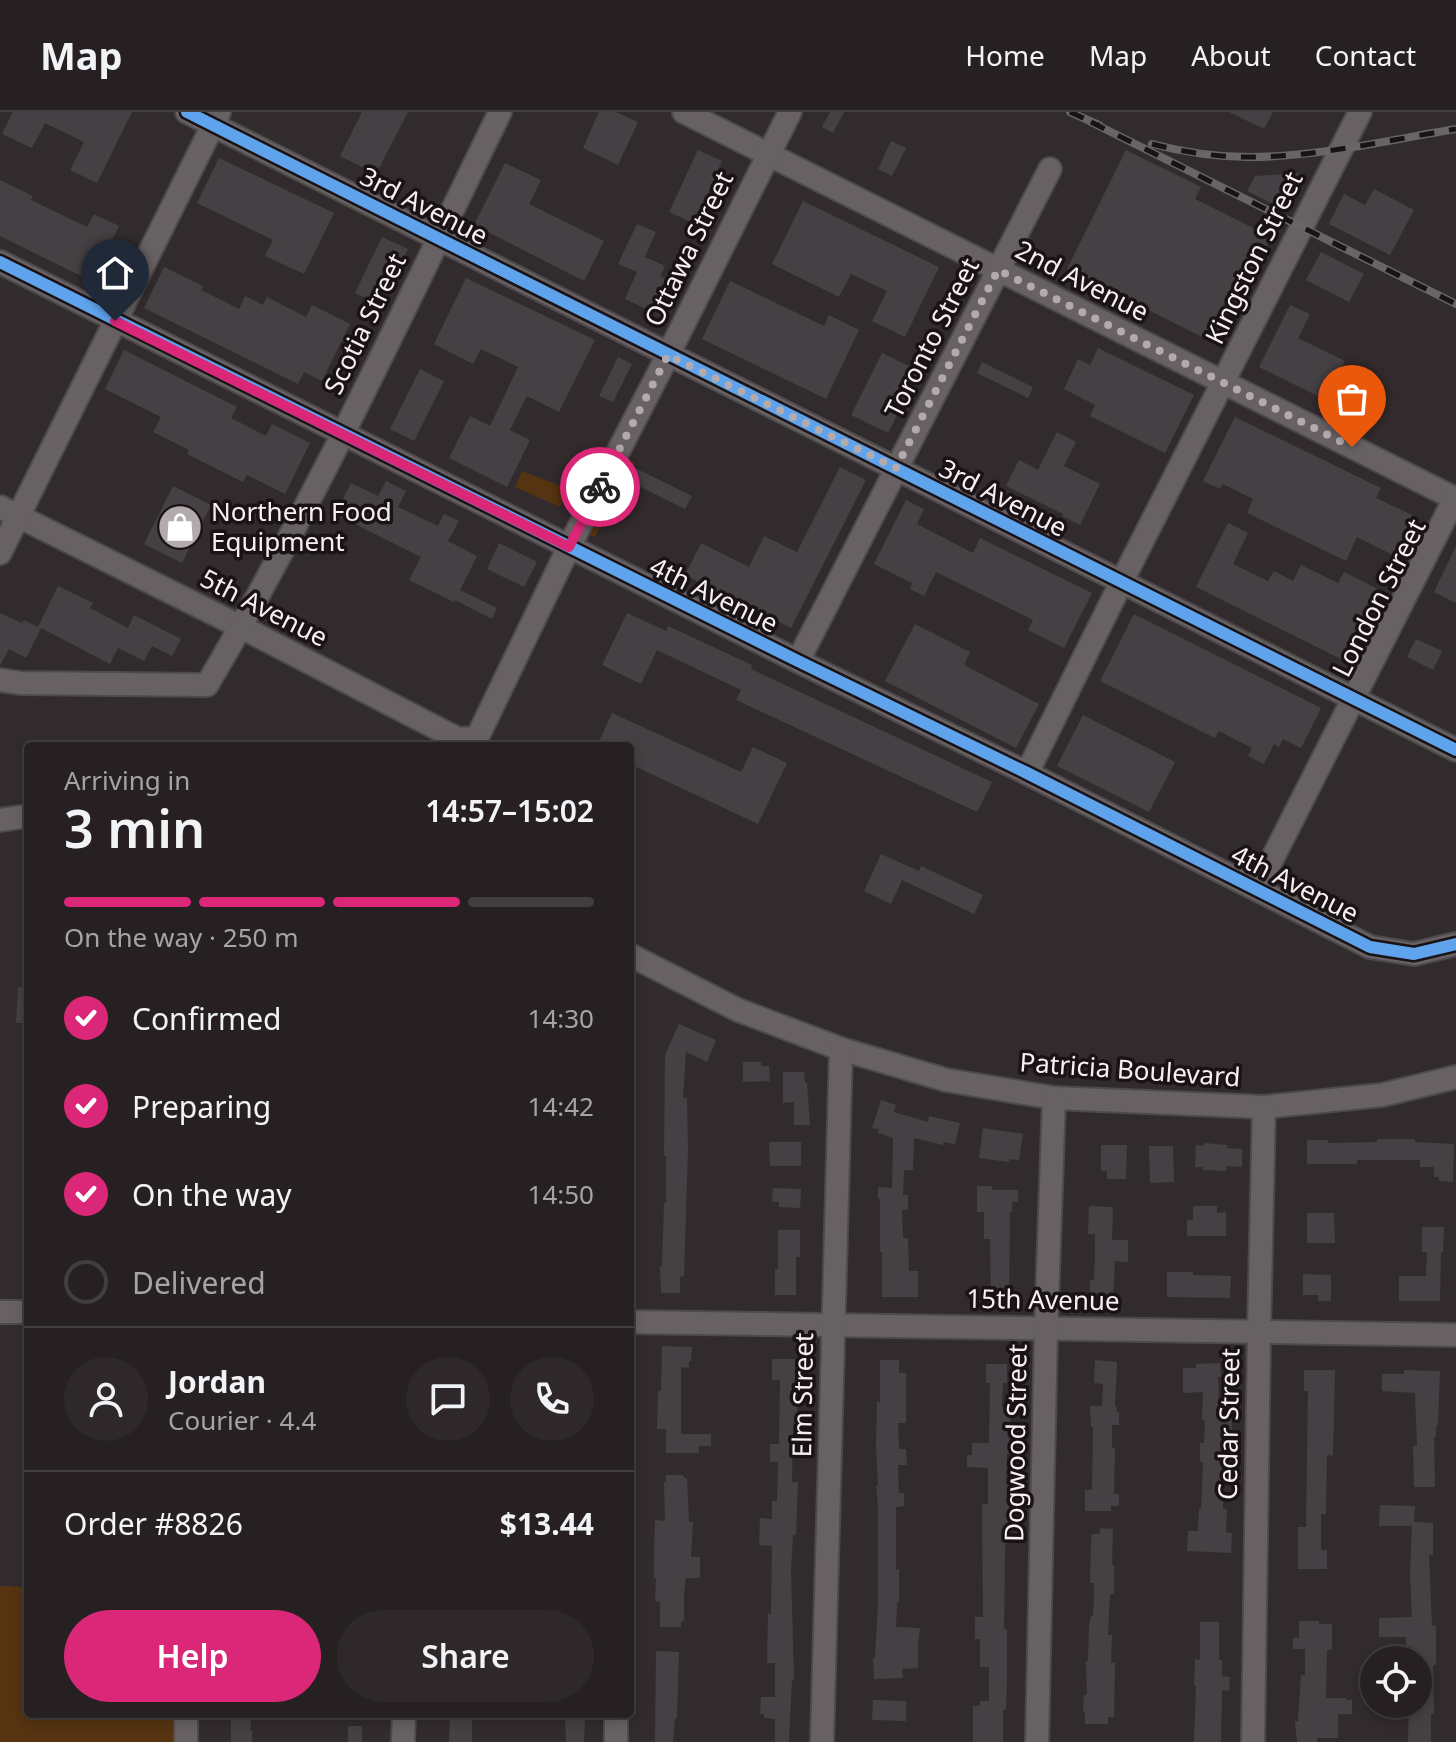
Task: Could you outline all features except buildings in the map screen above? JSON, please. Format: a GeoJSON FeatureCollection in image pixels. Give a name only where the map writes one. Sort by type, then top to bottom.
{"type":"FeatureCollection","features":[{"type":"Feature","properties":{"kind":"street","name":"3rd Avenue"},"geometry":{"type":"LineString","coordinates":[[187,112],[217,119],[438,238],[1456,750]]}},
{"type":"Feature","properties":{"kind":"street","name":"Scotia Street"},"geometry":{"type":"LineString","coordinates":[[0,680],[20,683],[207,685],[343,434],[500,112]]}},
{"type":"Feature","properties":{"kind":"street","name":"2nd Avenue"},"geometry":{"type":"LineString","coordinates":[[684,112],[1456,499]]}},
{"type":"Feature","properties":{"kind":"street","name":"Ottawa Street"},"geometry":{"type":"LineString","coordinates":[[458,739],[477,738],[569,547],[790,112]]}},
{"type":"Feature","properties":{"kind":"street","name":"Kingston Street"},"geometry":{"type":"LineString","coordinates":[[1027,773],[1360,112]]}},
{"type":"Feature","properties":{"kind":"street"},"geometry":{"type":"LineString","coordinates":[[0,553],[9,512],[115,321],[217,119]]}},
{"type":"Feature","properties":{"kind":"street","name":"Toronto Street"},"geometry":{"type":"LineString","coordinates":[[798,661],[1050,169]]}},
{"type":"Feature","properties":{"kind":"street","name":"4th Avenue"},"geometry":{"type":"LineString","coordinates":[[0,262],[1370,947],[1414,954],[1456,944]]}},
{"type":"Feature","properties":{"kind":"street","name":"London Street"},"geometry":{"type":"LineString","coordinates":[[1257,889],[1456,499]]}},
{"type":"Feature","properties":{"kind":"street","name":"5th Avenue"},"geometry":{"type":"LineString","coordinates":[[9,512],[458,739]]}},
{"type":"Feature","properties":{"kind":"street"},"geometry":{"type":"LineString","coordinates":[[0,820],[24,817]]}},
{"type":"Feature","properties":{"kind":"street","name":"Patricia Boulevard"},"geometry":{"type":"LineString","coordinates":[[634,958],[738,1010],[841,1049],[946,1080],[1054,1098],[1264,1107],[1382,1095],[1456,1077]]}},
{"type":"Feature","properties":{"kind":"street","name":"Elm Street"},"geometry":{"type":"LineString","coordinates":[[822,1742],[841,1049]]}},
{"type":"Feature","properties":{"kind":"street","name":"Dogwood Street"},"geometry":{"type":"LineString","coordinates":[[1037,1742],[1054,1098]]}},
{"type":"Feature","properties":{"kind":"street","name":"Cedar Street"},"geometry":{"type":"LineString","coordinates":[[1253,1742],[1264,1107]]}},
{"type":"Feature","properties":{"kind":"street"},"geometry":{"type":"LineString","coordinates":[[0,1312],[24,1312]]}},
{"type":"Feature","properties":{"kind":"street","name":"15th Avenue"},"geometry":{"type":"LineString","coordinates":[[634,1322],[1456,1335]]}},
{"type":"Feature","properties":{"kind":"street"},"geometry":{"type":"LineString","coordinates":[[186,1718],[186,1742]]}},
{"type":"Feature","properties":{"kind":"street"},"geometry":{"type":"LineString","coordinates":[[403,1742],[404,1718]]}},
{"type":"Feature","properties":{"kind":"street"},"geometry":{"type":"LineString","coordinates":[[616,1718],[616,1742]]}},
{"type":"Feature","properties":{"kind":"shaded area"},"geometry":{"type":"Polygon","coordinates":[[[620,456],[635,463],[595,537],[582,533],[620,456]]]}},
{"type":"Feature","properties":{"kind":"shaded area"},"geometry":{"type":"Polygon","coordinates":[[[522,471],[568,489],[560,507],[515,487],[522,471]]]}},
{"type":"Feature","properties":{"kind":"shaded area"},"geometry":{"type":"Polygon","coordinates":[[[0,1586],[24,1587],[24,1718],[187,1718],[186,1742],[0,1742],[0,1586]]]}},
{"type":"Feature","properties":{"kind":"railway"},"geometry":{"type":"LineString","coordinates":[[1070,112],[1099,125]]}},
{"type":"Feature","properties":{"kind":"railway"},"geometry":{"type":"LineString","coordinates":[[1091,122],[1456,304]]}},
{"type":"Feature","properties":{"kind":"railway"},"geometry":{"type":"LineString","coordinates":[[1152,144],[1212,155],[1275,156],[1353,147],[1456,129]]}},
{"type":"Feature","properties":{"kind":"cycle path"},"geometry":{"type":"LineString","coordinates":[[187,112],[1456,750]]}},
{"type":"Feature","properties":{"kind":"cycle path"},"geometry":{"type":"LineString","coordinates":[[0,262],[1370,947],[1414,954],[1456,944]]}},
{"type":"Feature","properties":{"kind":"way so far"},"geometry":{"type":"LineString","coordinates":[[600,487],[668,355],[896,468],[998,270],[1352,447]]}},
{"type":"Feature","properties":{"kind":"place","name":"Northern Food Equipment"},"geometry":{"type":"Point","coordinates":[180,527]}},
{"type":"Feature","properties":{"kind":"route"},"geometry":{"type":"LineString","coordinates":[[115,321],[569,547],[600,487]]}}]}
